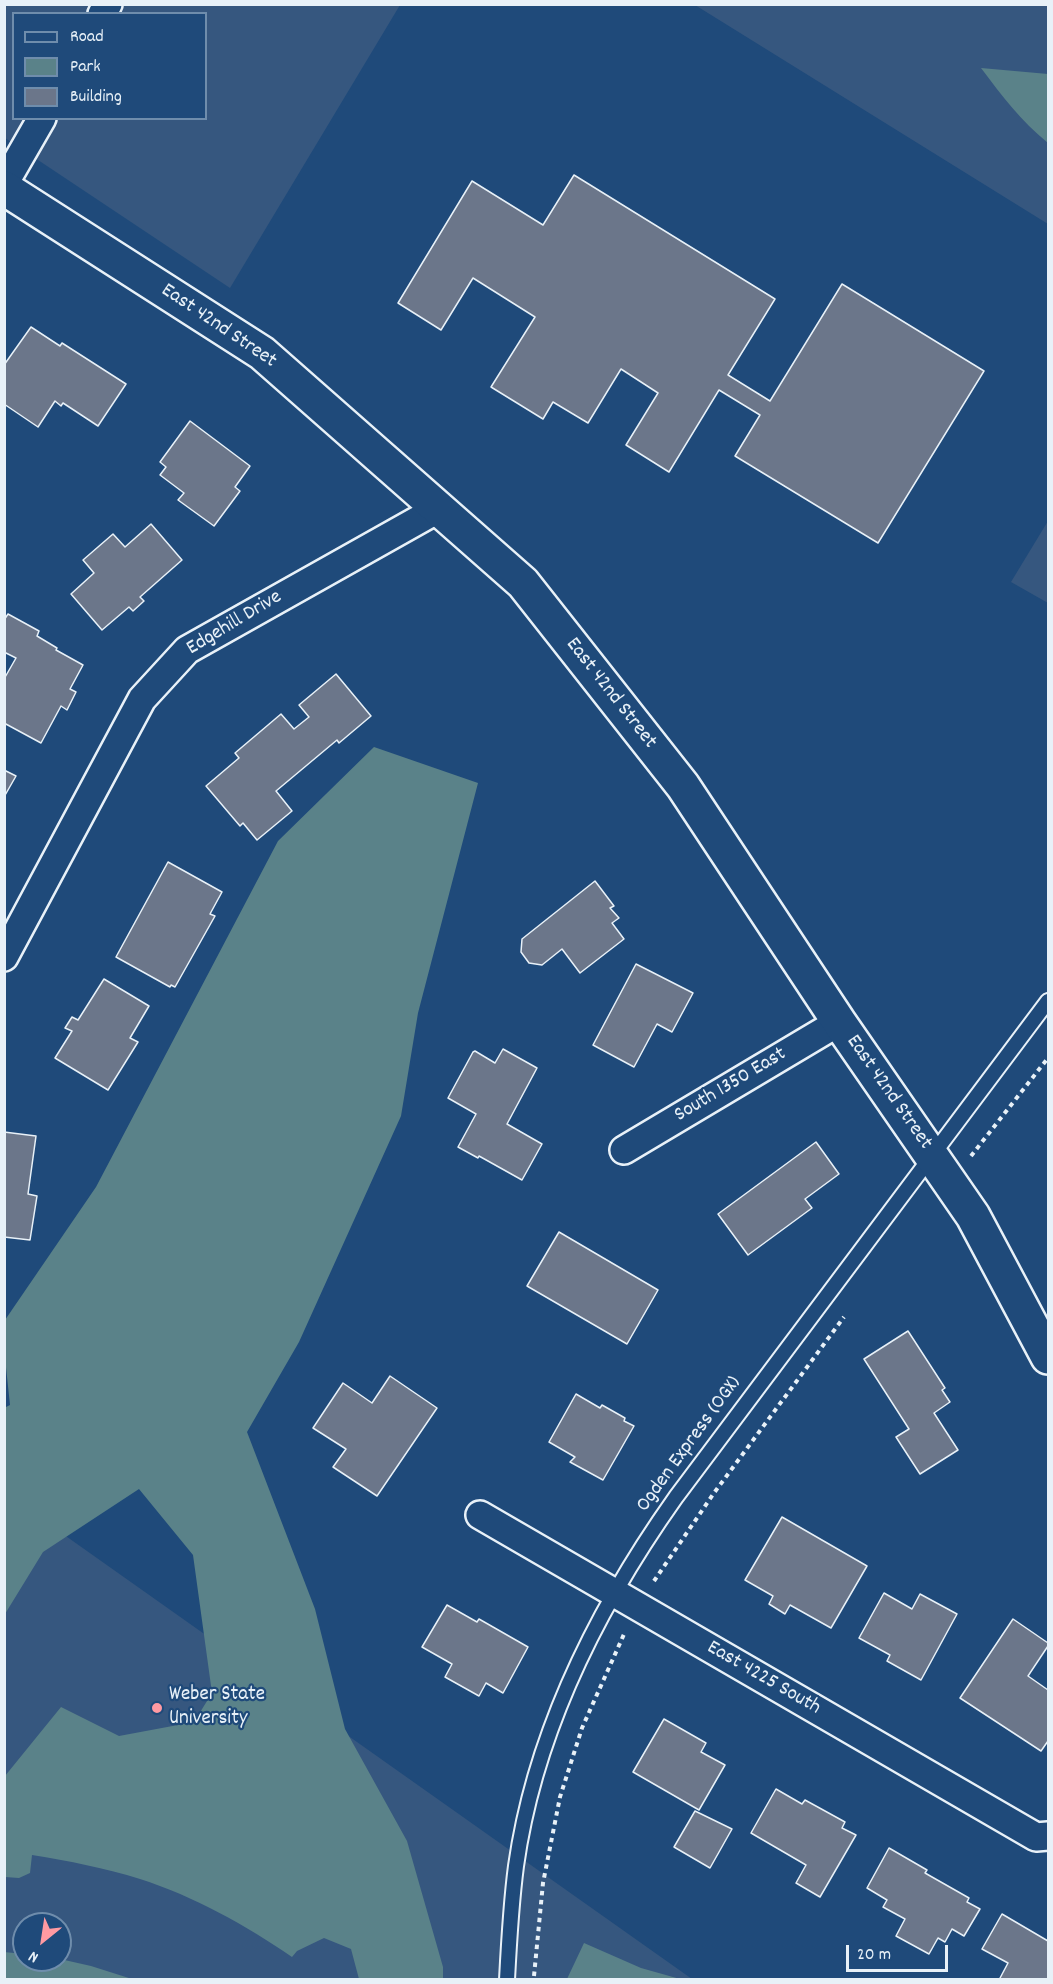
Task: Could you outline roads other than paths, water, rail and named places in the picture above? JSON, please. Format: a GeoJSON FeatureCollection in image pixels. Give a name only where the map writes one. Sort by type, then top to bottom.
{"type":"FeatureCollection","features":[{"type":"Feature","properties":{"kind":"street"},"geometry":{"type":"LineString","coordinates":[[4,186],[41,120]]}},
{"type":"Feature","properties":{"kind":"street","name":"East 42nd Street"},"geometry":{"type":"LineString","coordinates":[[4,186],[262,352],[523,584],[684,786],[838,1022],[973,1216],[1048,1357]]}},
{"type":"Feature","properties":{"kind":"street","name":"Edgehill Drive"},"geometry":{"type":"LineString","coordinates":[[4,957],[142,699],[187,650],[438,508]]}},
{"type":"Feature","properties":{"kind":"street","name":"South 1350 East"},"geometry":{"type":"LineString","coordinates":[[624,1149],[838,1022]]}},
{"type":"Feature","properties":{"kind":"street","name":"East 4225 South"},"geometry":{"type":"LineString","coordinates":[[480,1515],[1036,1837],[1048,1836]]}},
{"type":"Feature","properties":{"kind":"lane","name":"Ogden Express (OGX)"},"geometry":{"type":"LineString","coordinates":[[507,1980],[516,1864],[538,1767],[570,1679],[614,1593],[642,1544],[676,1497],[1048,1001]]}},
{"type":"Feature","properties":{"kind":"place","name":"Weber State University"},"geometry":{"type":"Point","coordinates":[157,1708]}}]}
